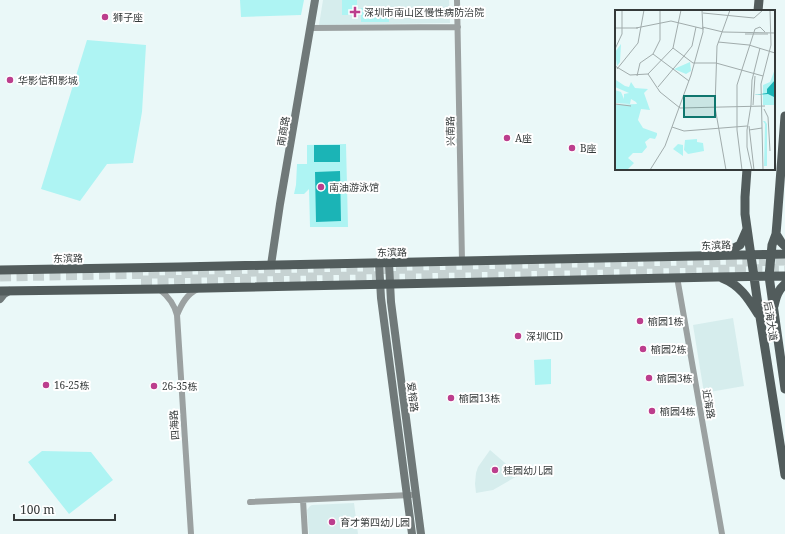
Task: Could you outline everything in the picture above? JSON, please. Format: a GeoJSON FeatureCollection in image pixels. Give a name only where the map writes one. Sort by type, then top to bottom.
{"type":"FeatureCollection","features":[{"type":"Feature","properties":{"kind":"main road"},"geometry":{"type":"LineString","coordinates":[[758,10],[759,0]]}},
{"type":"Feature","properties":{"kind":"main road","name":"后海大道"},"geometry":{"type":"LineString","coordinates":[[785,116],[778,215],[776,234],[772,245],[769,276],[785,388]]}},
{"type":"Feature","properties":{"kind":"main road","name":"后海大道"},"geometry":{"type":"LineString","coordinates":[[747,170],[745,214],[785,475]]}},
{"type":"Feature","properties":{"kind":"main road"},"geometry":{"type":"LineString","coordinates":[[717,256],[740,245],[747,228]]}},
{"type":"Feature","properties":{"kind":"main road"},"geometry":{"type":"LineString","coordinates":[[776,234],[785,246]]}},
{"type":"Feature","properties":{"kind":"main road","name":"东滨路"},"geometry":{"type":"LineString","coordinates":[[0,270],[785,254]]}},
{"type":"Feature","properties":{"kind":"main road"},"geometry":{"type":"LineString","coordinates":[[5,291],[159,289],[717,276],[785,276]]}},
{"type":"Feature","properties":{"kind":"main road"},"geometry":{"type":"LineString","coordinates":[[717,276],[731,282],[741,290],[760,317]]}},
{"type":"Feature","properties":{"kind":"main road"},"geometry":{"type":"LineString","coordinates":[[774,312],[776,297],[780,288],[785,284]]}},
{"type":"Feature","properties":{"kind":"street","name":"南商路"},"geometry":{"type":"LineString","coordinates":[[271,265],[315,0]]}},
{"type":"Feature","properties":{"kind":"street","name":"兴南路"},"geometry":{"type":"LineString","coordinates":[[457,0],[462,261]]}},
{"type":"Feature","properties":{"kind":"street"},"geometry":{"type":"LineString","coordinates":[[311,28],[458,27]]}},
{"type":"Feature","properties":{"kind":"street","name":"爱榕路"},"geometry":{"type":"LineString","coordinates":[[379,263],[379,284],[412,534]]}},
{"type":"Feature","properties":{"kind":"street","name":"爱榕路"},"geometry":{"type":"LineString","coordinates":[[389,263],[391,302],[421,534]]}},
{"type":"Feature","properties":{"kind":"street","name":"近海路"},"geometry":{"type":"LineString","coordinates":[[677,277],[722,534]]}},
{"type":"Feature","properties":{"kind":"street","name":"四海路"},"geometry":{"type":"LineString","coordinates":[[191,534],[178,314],[180,307],[187,296],[202,288]]}},
{"type":"Feature","properties":{"kind":"street","name":"四海路"},"geometry":{"type":"LineString","coordinates":[[159,289],[169,298],[178,314]]}},
{"type":"Feature","properties":{"kind":"street"},"geometry":{"type":"LineString","coordinates":[[0,299],[5,291]]}},
{"type":"Feature","properties":{"kind":"street"},"geometry":{"type":"LineString","coordinates":[[250,502],[416,495]]}},
{"type":"Feature","properties":{"kind":"street"},"geometry":{"type":"LineString","coordinates":[[303,500],[305,534]]}},
{"type":"Feature","properties":{"kind":"shaded area"},"geometry":{"type":"Polygon","coordinates":[[[240,0],[304,0],[301,15],[241,17],[240,0]]]}},
{"type":"Feature","properties":{"kind":"shaded area"},"geometry":{"type":"Polygon","coordinates":[[[323,0],[449,0],[450,23],[319,25],[323,0]]]}},
{"type":"Feature","properties":{"kind":"shaded area"},"geometry":{"type":"Polygon","coordinates":[[[342,0],[357,0],[357,15],[342,15],[342,0]]]}},
{"type":"Feature","properties":{"kind":"shaded area"},"geometry":{"type":"Polygon","coordinates":[[[389,7],[389,22],[361,22],[361,8],[389,7]]]}},
{"type":"Feature","properties":{"kind":"shaded area"},"geometry":{"type":"Polygon","coordinates":[[[87,40],[146,45],[142,112],[133,163],[107,164],[80,201],[41,189],[87,40]]]}},
{"type":"Feature","properties":{"kind":"shaded area","name":"南油游泳馆"},"geometry":{"type":"Polygon","coordinates":[[[346,144],[348,227],[310,227],[309,189],[304,194],[294,194],[297,164],[307,164],[307,145],[346,144]]]}},
{"type":"Feature","properties":{"kind":"shaded area"},"geometry":{"type":"Polygon","coordinates":[[[314,145],[340,145],[340,162],[314,162],[314,145]]]}},
{"type":"Feature","properties":{"kind":"shaded area"},"geometry":{"type":"Polygon","coordinates":[[[340,171],[341,221],[316,222],[315,172],[340,171]]]}},
{"type":"Feature","properties":{"kind":"shaded area"},"geometry":{"type":"Polygon","coordinates":[[[733,318],[744,386],[704,393],[693,325],[733,318]]]}},
{"type":"Feature","properties":{"kind":"shaded area"},"geometry":{"type":"Polygon","coordinates":[[[551,359],[551,384],[535,385],[534,360],[551,359]]]}},
{"type":"Feature","properties":{"kind":"shaded area","name":"桂园幼儿园"},"geometry":{"type":"Polygon","coordinates":[[[490,450],[519,475],[493,490],[476,493],[476,473],[478,467],[490,450]]]}},
{"type":"Feature","properties":{"kind":"shaded area"},"geometry":{"type":"Polygon","coordinates":[[[42,451],[91,452],[113,480],[69,514],[28,462],[42,451]]]}},
{"type":"Feature","properties":{"kind":"shaded area","name":"育才第四幼儿园"},"geometry":{"type":"Polygon","coordinates":[[[354,503],[358,534],[309,534],[307,510],[310,506],[354,503]]]}},
{"type":"Feature","properties":{"kind":"tunnel"},"geometry":{"type":"LineString","coordinates":[[0,276],[785,260]]}},
{"type":"Feature","properties":{"kind":"tunnel"},"geometry":{"type":"LineString","coordinates":[[141,281],[785,269]]}},
{"type":"Feature","properties":{"kind":"place","name":"深圳市南山区慢性病防治院"},"geometry":{"type":"Point","coordinates":[355,12]}},
{"type":"Feature","properties":{"kind":"place","name":"狮子座"},"geometry":{"type":"Point","coordinates":[105,17]}},
{"type":"Feature","properties":{"kind":"place","name":"华影信和影城"},"geometry":{"type":"Point","coordinates":[10,80]}},
{"type":"Feature","properties":{"kind":"place","name":"A座"},"geometry":{"type":"Point","coordinates":[507,138]}},
{"type":"Feature","properties":{"kind":"place","name":"B座"},"geometry":{"type":"Point","coordinates":[572,148]}},
{"type":"Feature","properties":{"kind":"place","name":"南油游泳馆"},"geometry":{"type":"Point","coordinates":[321,187]}},
{"type":"Feature","properties":{"kind":"place","name":"榆园1栋"},"geometry":{"type":"Point","coordinates":[640,321]}},
{"type":"Feature","properties":{"kind":"place","name":"深圳CID"},"geometry":{"type":"Point","coordinates":[518,336]}},
{"type":"Feature","properties":{"kind":"place","name":"榆园2栋"},"geometry":{"type":"Point","coordinates":[643,349]}},
{"type":"Feature","properties":{"kind":"place","name":"榆园3栋"},"geometry":{"type":"Point","coordinates":[649,378]}},
{"type":"Feature","properties":{"kind":"place","name":"16-25栋"},"geometry":{"type":"Point","coordinates":[46,385]}},
{"type":"Feature","properties":{"kind":"place","name":"26-35栋"},"geometry":{"type":"Point","coordinates":[154,386]}},
{"type":"Feature","properties":{"kind":"place","name":"榆园13栋"},"geometry":{"type":"Point","coordinates":[451,398]}},
{"type":"Feature","properties":{"kind":"place","name":"榆园4栋"},"geometry":{"type":"Point","coordinates":[652,411]}},
{"type":"Feature","properties":{"kind":"place","name":"桂园幼儿园"},"geometry":{"type":"Point","coordinates":[495,470]}},
{"type":"Feature","properties":{"kind":"place","name":"育才第四幼儿园"},"geometry":{"type":"Point","coordinates":[332,522]}}]}
